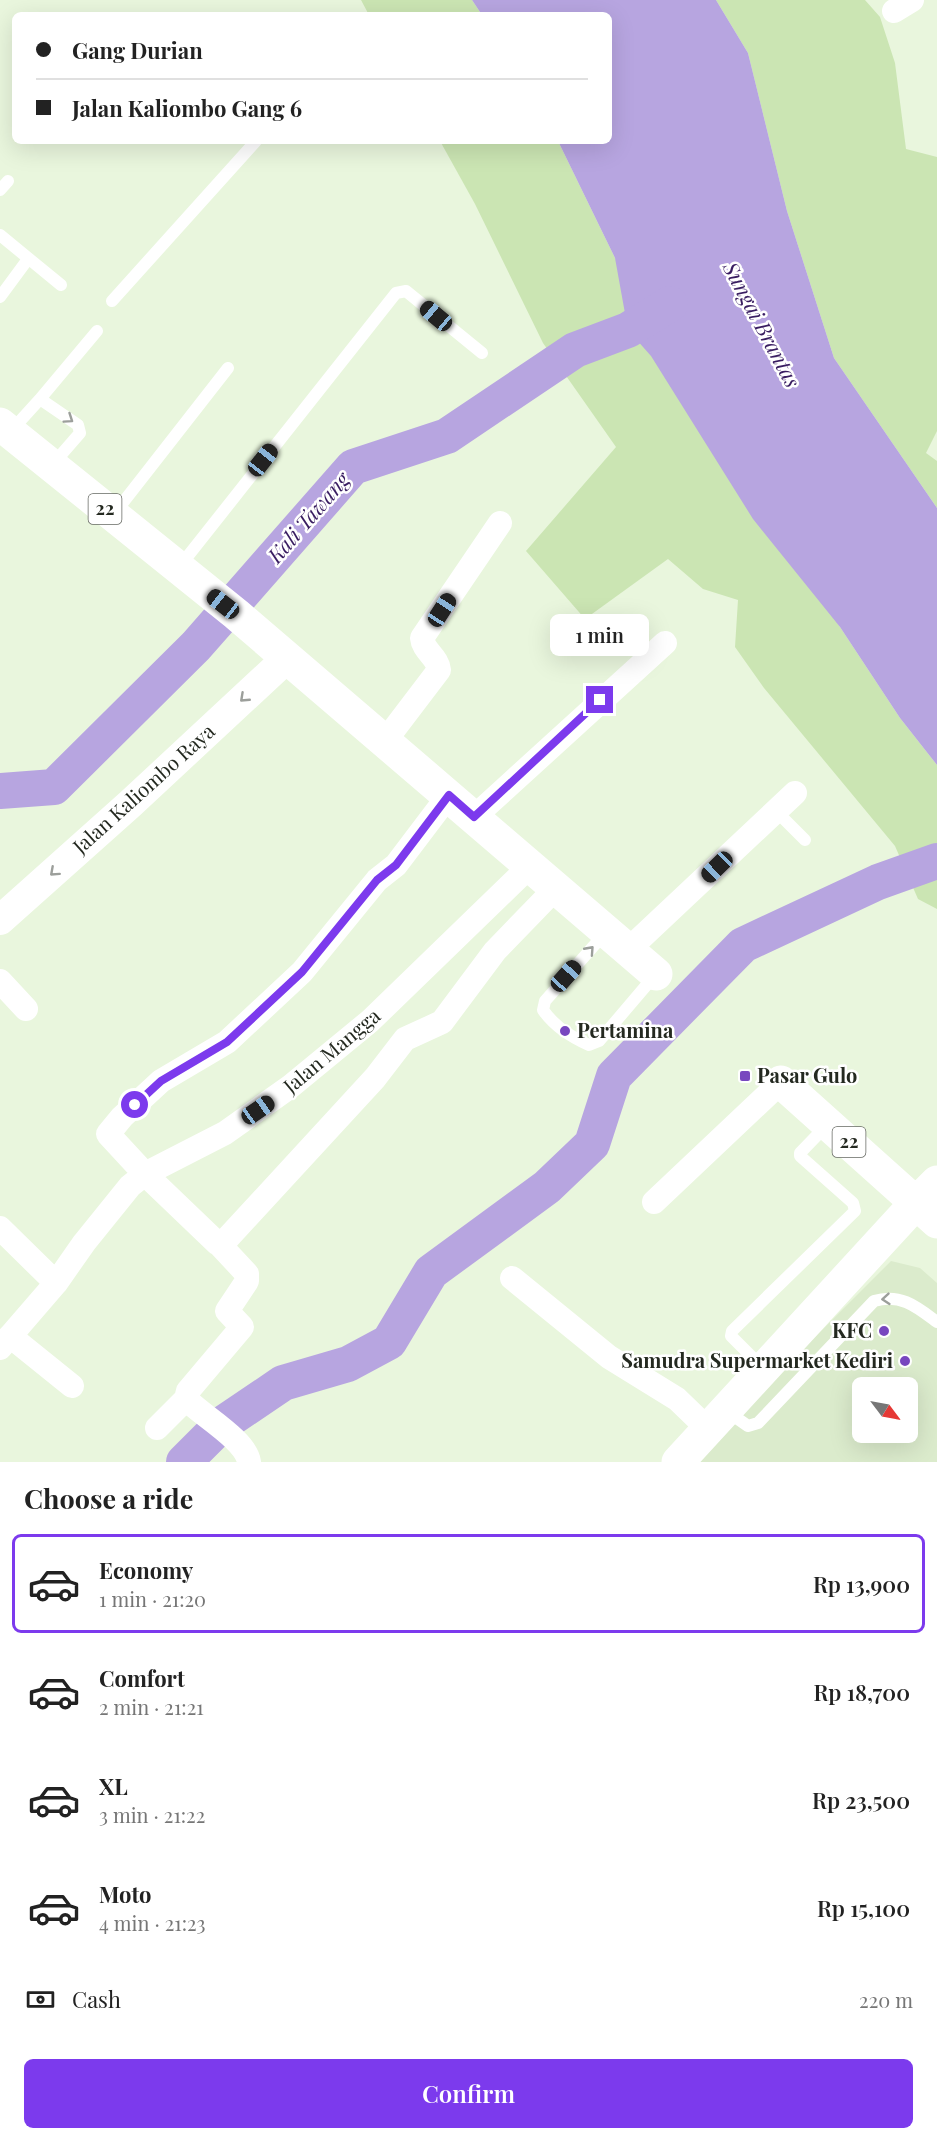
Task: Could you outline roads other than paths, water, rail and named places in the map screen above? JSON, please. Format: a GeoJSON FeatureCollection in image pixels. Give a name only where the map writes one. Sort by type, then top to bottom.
{"type":"FeatureCollection","features":[{"type":"Feature","properties":{"kind":"main road","name":"22"},"geometry":{"type":"LineString","coordinates":[[5,428],[236,614],[656,974]]}},
{"type":"Feature","properties":{"kind":"main road","name":"22"},"geometry":{"type":"LineString","coordinates":[[781,1082],[828,1124],[930,1202]]}},
{"type":"Feature","properties":{"kind":"main road"},"geometry":{"type":"LineString","coordinates":[[678,1462],[764,1369],[930,1202]]}},
{"type":"Feature","properties":{"kind":"street"},"geometry":{"type":"LineString","coordinates":[[385,741],[440,670],[439,665],[423,645],[422,638],[500,523]]}},
{"type":"Feature","properties":{"kind":"street"},"geometry":{"type":"LineString","coordinates":[[474,817],[665,643]]}},
{"type":"Feature","properties":{"kind":"street","name":"Jalan Kaliombo Raya"},"geometry":{"type":"LineString","coordinates":[[0,920],[130,804],[286,658]]}},
{"type":"Feature","properties":{"kind":"street"},"geometry":{"type":"LineString","coordinates":[[617,941],[795,793]]}},
{"type":"Feature","properties":{"kind":"street"},"geometry":{"type":"LineString","coordinates":[[158,1428],[186,1399],[188,1390],[242,1327],[227,1311],[247,1281],[247,1274],[110,1139],[108,1134],[161,1081],[227,1042],[302,972],[377,880],[396,865],[449,795]]}},
{"type":"Feature","properties":{"kind":"street","name":"Jalan Mangga"},"geometry":{"type":"LineString","coordinates":[[5,1342],[56,1283],[118,1198],[145,1174],[225,1133],[291,1086],[370,1021],[530,866]]}},
{"type":"Feature","properties":{"kind":"street"},"geometry":{"type":"LineString","coordinates":[[219,1244],[224,1242],[375,1078],[405,1040],[442,1023],[495,951],[556,888]]}},
{"type":"Feature","properties":{"kind":"street"},"geometry":{"type":"LineString","coordinates":[[0,981],[26,1009]]}},
{"type":"Feature","properties":{"kind":"street"},"geometry":{"type":"LineString","coordinates":[[654,1202],[781,1082]]}},
{"type":"Feature","properties":{"kind":"street"},"geometry":{"type":"LineString","coordinates":[[0,1228],[56,1283]]}},
{"type":"Feature","properties":{"kind":"street"},"geometry":{"type":"LineString","coordinates":[[512,1278],[609,1357],[677,1399],[717,1420]]}},
{"type":"Feature","properties":{"kind":"street"},"geometry":{"type":"LineString","coordinates":[[5,1342],[72,1386]]}},
{"type":"Feature","properties":{"kind":"street"},"geometry":{"type":"LineString","coordinates":[[186,1399],[246,1452],[249,1462]]}},
{"type":"Feature","properties":{"kind":"lane"},"geometry":{"type":"LineString","coordinates":[[112,301],[253,144]]}},
{"type":"Feature","properties":{"kind":"lane"},"geometry":{"type":"LineString","coordinates":[[0,235],[61,285]]}},
{"type":"Feature","properties":{"kind":"lane"},"geometry":{"type":"LineString","coordinates":[[0,297],[28,259]]}},
{"type":"Feature","properties":{"kind":"lane"},"geometry":{"type":"LineString","coordinates":[[179,567],[396,292],[406,291],[482,353]]}},
{"type":"Feature","properties":{"kind":"lane"},"geometry":{"type":"LineString","coordinates":[[5,428],[40,399],[97,331]]}},
{"type":"Feature","properties":{"kind":"lane"},"geometry":{"type":"LineString","coordinates":[[113,515],[228,368]]}},
{"type":"Feature","properties":{"kind":"lane"},"geometry":{"type":"LineString","coordinates":[[40,399],[81,429],[51,466]]}},
{"type":"Feature","properties":{"kind":"lane"},"geometry":{"type":"LineString","coordinates":[[776,811],[805,840]]}},
{"type":"Feature","properties":{"kind":"lane"},"geometry":{"type":"LineString","coordinates":[[617,941],[545,1001],[543,1010],[549,1018],[574,1038],[589,1045],[600,1041],[656,974]]}},
{"type":"Feature","properties":{"kind":"lane"},"geometry":{"type":"LineString","coordinates":[[764,1369],[739,1346],[731,1336],[732,1331],[855,1211],[853,1203],[800,1156],[800,1153],[828,1124]]}},
{"type":"Feature","properties":{"kind":"lane"},"geometry":{"type":"LineString","coordinates":[[717,1420],[748,1426],[758,1424],[874,1301],[897,1299],[910,1301],[937,1322]]}},
{"type":"Feature","properties":{"kind":"water","name":"Sungai Brantas"},"geometry":{"type":"Polygon","coordinates":[[[472,0],[716,0],[748,53],[787,211],[834,358],[937,508],[937,765],[900,718],[840,627],[753,519],[651,356],[628,330],[615,258],[559,144],[612,144],[612,12],[480,12],[472,0]]]}},
{"type":"Feature","properties":{"kind":"waterway","name":"Kali Tawang"},"geometry":{"type":"LineString","coordinates":[[0,791],[54,787],[196,646],[353,467],[447,436],[575,350],[628,330],[670,304]]}},
{"type":"Feature","properties":{"kind":"waterway"},"geometry":{"type":"LineString","coordinates":[[184,1462],[221,1425],[283,1383],[348,1364],[389,1342],[431,1272],[547,1187],[592,1144],[614,1076],[743,945],[878,882],[937,861]]}},
{"type":"Feature","properties":{"kind":"place","name":"Pertamina"},"geometry":{"type":"Point","coordinates":[565,1031]}},
{"type":"Feature","properties":{"kind":"place","name":"Pasar Gulo"},"geometry":{"type":"Point","coordinates":[745,1076]}},
{"type":"Feature","properties":{"kind":"place","name":"KFC"},"geometry":{"type":"Point","coordinates":[884,1331]}},
{"type":"Feature","properties":{"kind":"place","name":"Samudra Supermarket Kediri"},"geometry":{"type":"Point","coordinates":[905,1361]}}]}
